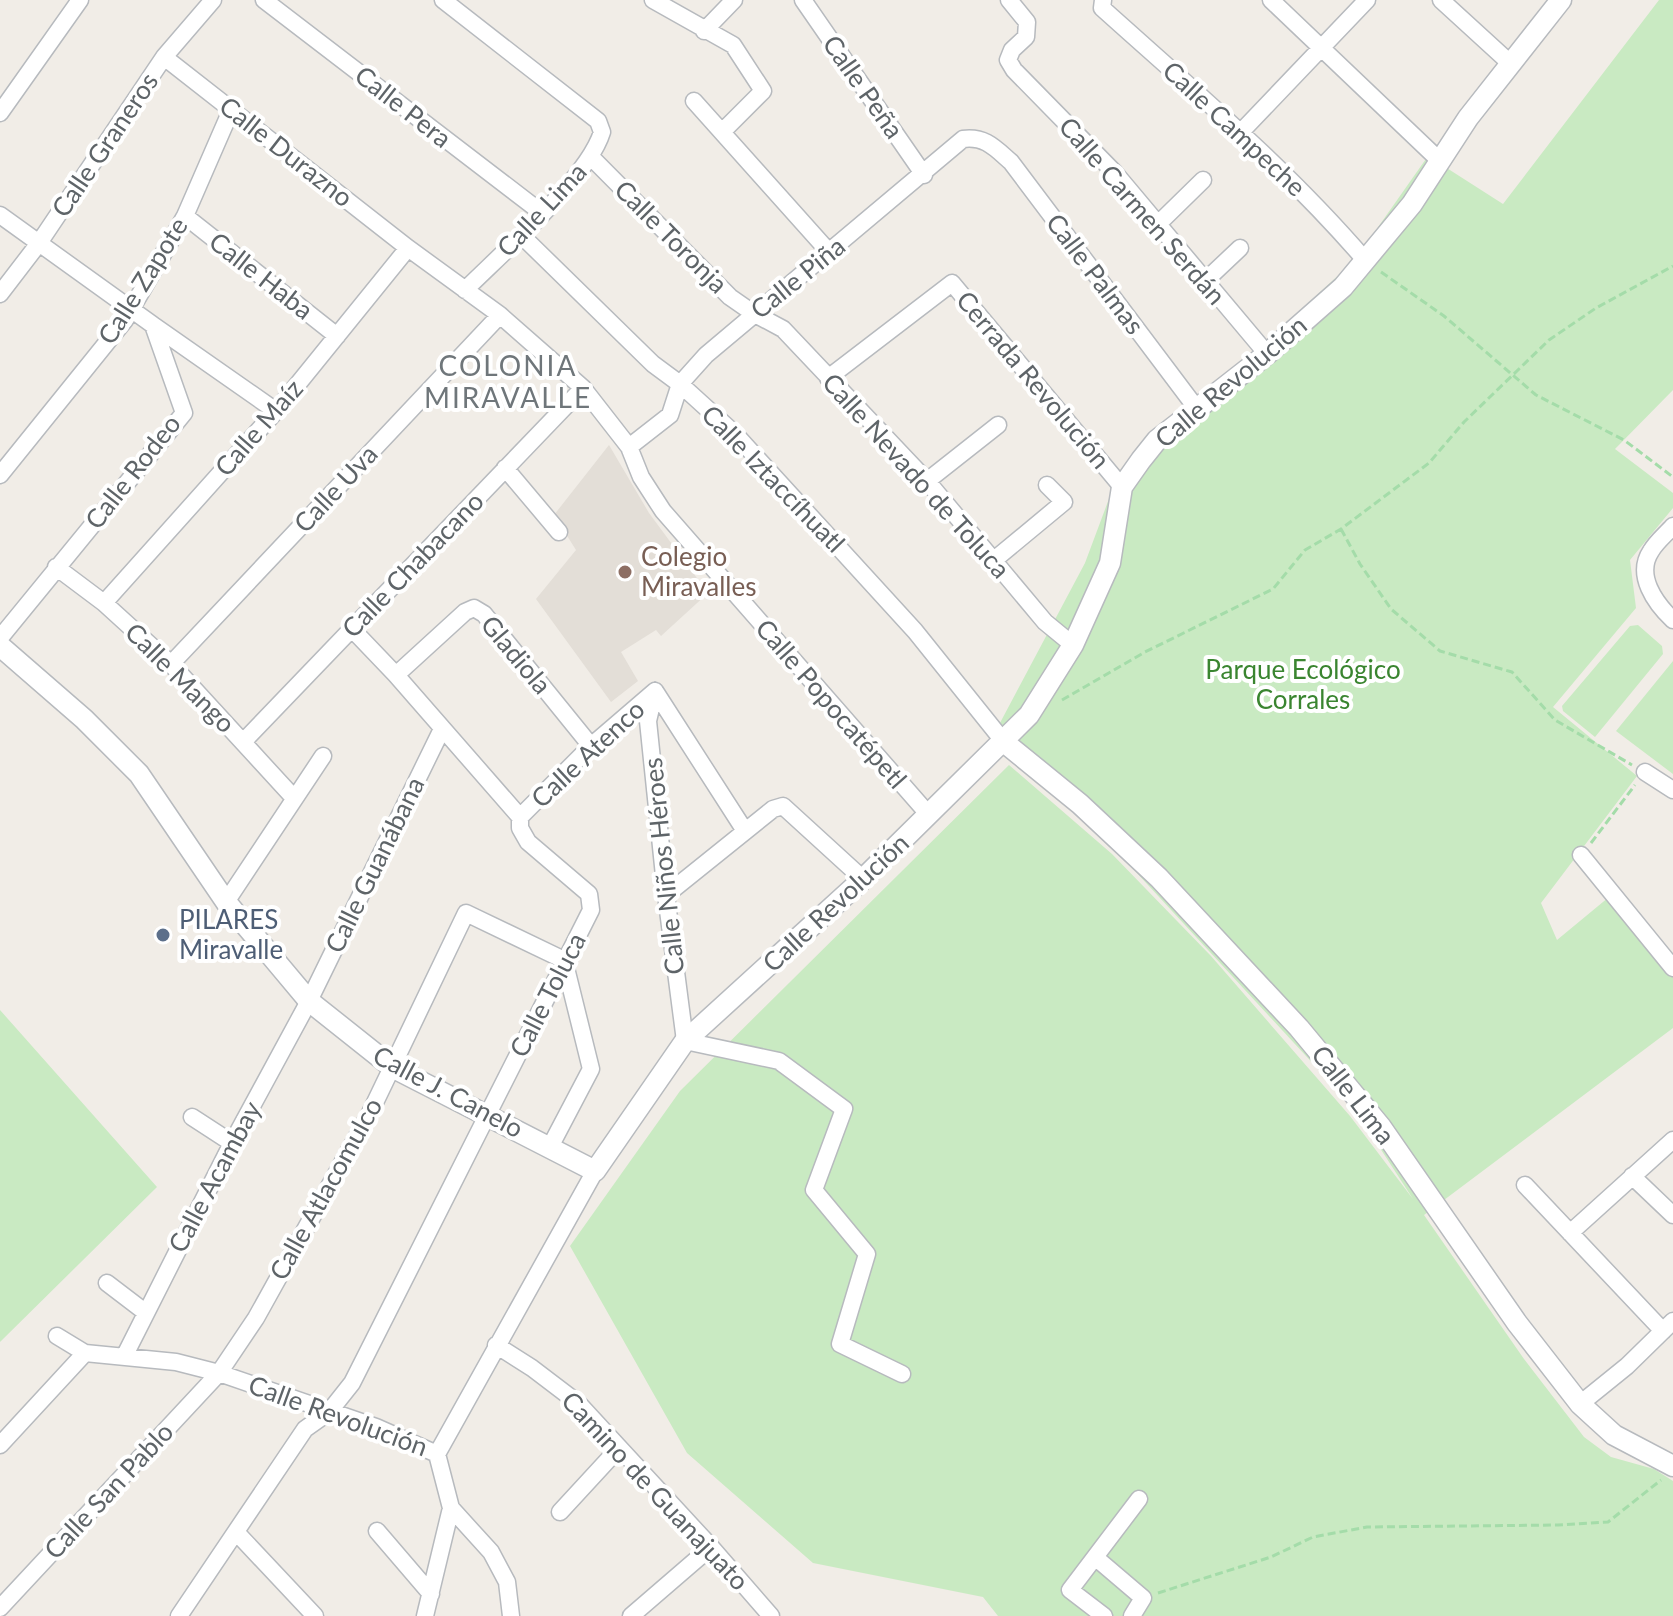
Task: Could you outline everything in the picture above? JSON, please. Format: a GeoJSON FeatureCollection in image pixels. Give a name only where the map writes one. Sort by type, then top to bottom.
{"type":"FeatureCollection","features":[{"type":"Feature","properties":{"kind":"street"},"geometry":{"type":"LineString","coordinates":[[0,113],[80,0]]}},
{"type":"Feature","properties":{"kind":"street","name":"Calle Graneros"},"geometry":{"type":"LineString","coordinates":[[0,294],[39,243],[164,57],[213,0]]}},
{"type":"Feature","properties":{"kind":"street","name":"Calle Pera"},"geometry":{"type":"LineString","coordinates":[[264,0],[542,213]]}},
{"type":"Feature","properties":{"kind":"street","name":"Calle Lima"},"geometry":{"type":"LineString","coordinates":[[443,0],[598,121],[602,132],[591,157],[542,213],[465,290]]}},
{"type":"Feature","properties":{"kind":"street"},"geometry":{"type":"LineString","coordinates":[[653,0],[733,45],[763,91],[722,132]]}},
{"type":"Feature","properties":{"kind":"street"},"geometry":{"type":"LineString","coordinates":[[704,31],[734,0]]}},
{"type":"Feature","properties":{"kind":"street","name":"Calle Peña"},"geometry":{"type":"LineString","coordinates":[[803,0],[924,175]]}},
{"type":"Feature","properties":{"kind":"street","name":"Calle Carmen Serdán"},"geometry":{"type":"LineString","coordinates":[[1009,0],[1027,22],[1026,37],[1012,50],[1008,60],[1014,70],[1115,173],[1267,354]]}},
{"type":"Feature","properties":{"kind":"street","name":"Calle Campeche"},"geometry":{"type":"LineString","coordinates":[[1103,0],[1102,8],[1240,133],[1330,220],[1365,260]]}},
{"type":"Feature","properties":{"kind":"street"},"geometry":{"type":"LineString","coordinates":[[1271,0],[1320,50],[1439,160]]}},
{"type":"Feature","properties":{"kind":"street"},"geometry":{"type":"LineString","coordinates":[[1240,133],[1367,0]]}},
{"type":"Feature","properties":{"kind":"street"},"geometry":{"type":"LineString","coordinates":[[1441,0],[1511,64]]}},
{"type":"Feature","properties":{"kind":"street","name":"Calle Revolución"},"geometry":{"type":"LineString","coordinates":[[85,1353],[176,1362],[219,1373],[376,1427],[437,1454],[595,1171],[685,1041],[863,879],[1029,715],[1073,645],[1110,563],[1122,487],[1157,440],[1267,354],[1343,287],[1412,204],[1468,118],[1561,0]]}},
{"type":"Feature","properties":{"kind":"street","name":"Calle Durazno"},"geometry":{"type":"LineString","coordinates":[[164,57],[408,248]]}},
{"type":"Feature","properties":{"kind":"street"},"geometry":{"type":"LineString","coordinates":[[694,101],[830,253]]}},
{"type":"Feature","properties":{"kind":"street","name":"Calle Zapote"},"geometry":{"type":"LineString","coordinates":[[0,475],[132,309],[185,216],[232,108]]}},
{"type":"Feature","properties":{"kind":"street","name":"Calle Piña"},"geometry":{"type":"LineString","coordinates":[[629,447],[670,415],[680,384],[706,355],[753,313],[830,253],[963,139],[976,137],[990,143]]}},
{"type":"Feature","properties":{"kind":"street","name":"Calle Palmas"},"geometry":{"type":"LineString","coordinates":[[990,143],[1011,162],[1197,409]]}},
{"type":"Feature","properties":{"kind":"street","name":"Calle Toronja"},"geometry":{"type":"LineString","coordinates":[[591,157],[730,297],[753,313]]}},
{"type":"Feature","properties":{"kind":"street"},"geometry":{"type":"LineString","coordinates":[[1157,225],[1203,180]]}},
{"type":"Feature","properties":{"kind":"street"},"geometry":{"type":"LineString","coordinates":[[0,215],[276,411]]}},
{"type":"Feature","properties":{"kind":"street","name":"Calle Haba"},"geometry":{"type":"LineString","coordinates":[[185,216],[337,336]]}},
{"type":"Feature","properties":{"kind":"street","name":"Calle Iztaccíhuatl"},"geometry":{"type":"LineString","coordinates":[[521,235],[653,364],[735,434],[915,631],[1004,742]]}},
{"type":"Feature","properties":{"kind":"street","name":"Calle Popocatépetl"},"geometry":{"type":"LineString","coordinates":[[408,248],[500,315],[583,388],[629,447],[641,477],[663,511],[929,815]]}},
{"type":"Feature","properties":{"kind":"street","name":"Calle Maíz"},"geometry":{"type":"LineString","coordinates":[[104,603],[276,411],[408,248]]}},
{"type":"Feature","properties":{"kind":"street"},"geometry":{"type":"LineString","coordinates":[[1204,282],[1240,248]]}},
{"type":"Feature","properties":{"kind":"street","name":"Cerrada Revolución"},"geometry":{"type":"LineString","coordinates":[[828,378],[952,283],[1122,487]]}},
{"type":"Feature","properties":{"kind":"street","name":"Calle Nevado de Toluca"},"geometry":{"type":"LineString","coordinates":[[753,313],[783,329],[927,481],[1045,622],[1073,645]]}},
{"type":"Feature","properties":{"kind":"street","name":"Calle Uva"},"geometry":{"type":"LineString","coordinates":[[171,664],[500,315]]}},
{"type":"Feature","properties":{"kind":"street","name":"Calle Rodeo"},"geometry":{"type":"LineString","coordinates":[[0,638],[184,413],[153,325]]}},
{"type":"Feature","properties":{"kind":"street","name":"Calle Chabacano"},"geometry":{"type":"LineString","coordinates":[[243,742],[583,388]]}},
{"type":"Feature","properties":{"kind":"street"},"geometry":{"type":"LineString","coordinates":[[927,481],[998,425]]}},
{"type":"Feature","properties":{"kind":"street"},"geometry":{"type":"LineString","coordinates":[[505,468],[559,532]]}},
{"type":"Feature","properties":{"kind":"street"},"geometry":{"type":"LineString","coordinates":[[994,560],[1064,502],[1047,485]]}},
{"type":"Feature","properties":{"kind":"street"},"geometry":{"type":"LineString","coordinates":[[1673,526],[1651,551],[1644,568],[1655,603],[1673,620]]}},
{"type":"Feature","properties":{"kind":"street","name":"Calle Mango"},"geometry":{"type":"LineString","coordinates":[[56,567],[104,603],[171,664],[294,798]]}},
{"type":"Feature","properties":{"kind":"street","name":"Gladiola"},"geometry":{"type":"LineString","coordinates":[[396,675],[465,612],[474,608],[484,614],[591,746]]}},
{"type":"Feature","properties":{"kind":"street","name":"Calle Toluca"},"geometry":{"type":"LineString","coordinates":[[329,1412],[352,1383],[591,910],[589,894],[528,842],[520,828],[520,817],[352,629]]}},
{"type":"Feature","properties":{"kind":"street","name":"Calle J. Canelo"},"geometry":{"type":"LineString","coordinates":[[0,646],[84,719],[139,774],[226,902],[309,1001],[392,1067],[595,1171]]}},
{"type":"Feature","properties":{"kind":"street"},"geometry":{"type":"LineString","coordinates":[[655,691],[745,831]]}},
{"type":"Feature","properties":{"kind":"street","name":"Calle Atenco"},"geometry":{"type":"LineString","coordinates":[[520,817],[591,746],[655,691]]}},
{"type":"Feature","properties":{"kind":"street","name":"Calle Niños Héroes"},"geometry":{"type":"LineString","coordinates":[[655,691],[648,721],[685,1041]]}},
{"type":"Feature","properties":{"kind":"street","name":"Calle Guanábana"},"geometry":{"type":"LineString","coordinates":[[309,1001],[442,729]]}},
{"type":"Feature","properties":{"kind":"street","name":"Calle Lima"},"geometry":{"type":"LineString","coordinates":[[1004,742],[1080,804],[1159,878],[1299,1028],[1381,1127],[1508,1311],[1580,1404],[1614,1435],[1669,1471]]}},
{"type":"Feature","properties":{"kind":"street"},"geometry":{"type":"LineString","coordinates":[[226,902],[323,756]]}},
{"type":"Feature","properties":{"kind":"street"},"geometry":{"type":"LineString","coordinates":[[1645,772],[1673,790]]}},
{"type":"Feature","properties":{"kind":"street"},"geometry":{"type":"LineString","coordinates":[[666,895],[773,809],[783,806],[863,879]]}},
{"type":"Feature","properties":{"kind":"street"},"geometry":{"type":"LineString","coordinates":[[1581,855],[1673,968]]}},
{"type":"Feature","properties":{"kind":"street","name":"Calle Atlacomulco"},"geometry":{"type":"LineString","coordinates":[[219,1373],[256,1318],[370,1113],[466,913],[564,960]]}},
{"type":"Feature","properties":{"kind":"street"},"geometry":{"type":"LineString","coordinates":[[550,1147],[591,1069],[564,960]]}},
{"type":"Feature","properties":{"kind":"street","name":"Calle Acambay"},"geometry":{"type":"LineString","coordinates":[[125,1355],[232,1143],[309,1001]]}},
{"type":"Feature","properties":{"kind":"street"},"geometry":{"type":"LineString","coordinates":[[685,1041],[779,1061],[844,1109],[814,1190],[867,1254],[840,1344],[902,1374]]}},
{"type":"Feature","properties":{"kind":"street"},"geometry":{"type":"LineString","coordinates":[[192,1117],[232,1143]]}},
{"type":"Feature","properties":{"kind":"street"},"geometry":{"type":"LineString","coordinates":[[1570,1233],[1673,1140]]}},
{"type":"Feature","properties":{"kind":"street"},"geometry":{"type":"LineString","coordinates":[[1632,1176],[1673,1215]]}},
{"type":"Feature","properties":{"kind":"street"},"geometry":{"type":"LineString","coordinates":[[1525,1185],[1570,1233],[1668,1326],[1627,1366],[1580,1404]]}},
{"type":"Feature","properties":{"kind":"street"},"geometry":{"type":"LineString","coordinates":[[107,1283],[145,1312]]}},
{"type":"Feature","properties":{"kind":"street"},"geometry":{"type":"LineString","coordinates":[[0,1445],[85,1353],[57,1336]]}},
{"type":"Feature","properties":{"kind":"street","name":"Camino de Guanajuato"},"geometry":{"type":"LineString","coordinates":[[496,1345],[578,1403],[771,1616]]}},
{"type":"Feature","properties":{"kind":"street","name":"Calle San Pablo"},"geometry":{"type":"LineString","coordinates":[[0,1608],[219,1373]]}},
{"type":"Feature","properties":{"kind":"street"},"geometry":{"type":"LineString","coordinates":[[188,1612],[236,1532],[305,1429],[329,1412]]}},
{"type":"Feature","properties":{"kind":"street"},"geometry":{"type":"LineString","coordinates":[[560,1512],[619,1448]]}},
{"type":"Feature","properties":{"kind":"street"},"geometry":{"type":"LineString","coordinates":[[425,1616],[451,1508],[437,1454]]}},
{"type":"Feature","properties":{"kind":"street"},"geometry":{"type":"LineString","coordinates":[[1104,1616],[1070,1590],[1139,1499]]}},
{"type":"Feature","properties":{"kind":"street"},"geometry":{"type":"LineString","coordinates":[[451,1508],[491,1552],[507,1582],[511,1616]]}},
{"type":"Feature","properties":{"kind":"street"},"geometry":{"type":"LineString","coordinates":[[377,1531],[431,1594]]}},
{"type":"Feature","properties":{"kind":"street"},"geometry":{"type":"LineString","coordinates":[[236,1532],[315,1616]]}},
{"type":"Feature","properties":{"kind":"street"},"geometry":{"type":"LineString","coordinates":[[631,1616],[711,1547]]}},
{"type":"Feature","properties":{"kind":"street"},"geometry":{"type":"LineString","coordinates":[[1096,1558],[1143,1598],[1132,1616]]}},
{"type":"Feature","properties":{"kind":"path"},"geometry":{"type":"LineString","coordinates":[[1365,260],[1444,316],[1536,395],[1624,440],[1673,477]]}},
{"type":"Feature","properties":{"kind":"path"},"geometry":{"type":"LineString","coordinates":[[1058,702],[1145,652],[1273,589],[1305,550],[1341,529],[1429,463],[1464,422],[1549,340],[1596,308],[1673,266]]}},
{"type":"Feature","properties":{"kind":"path"},"geometry":{"type":"LineString","coordinates":[[1341,529],[1360,564],[1391,609],[1440,651],[1512,672],[1555,720],[1645,772],[1581,855]]}},
{"type":"Feature","properties":{"kind":"path"},"geometry":{"type":"LineString","coordinates":[[1143,1598],[1271,1557],[1313,1537],[1367,1527],[1608,1522],[1669,1471]]}},
{"type":"Feature","properties":{"kind":"shaded area","name":"Colegio Miravalles"},"geometry":{"type":"Polygon","coordinates":[[[609,445],[649,513],[708,593],[661,636],[656,630],[621,652],[638,681],[611,702],[536,599],[576,550],[554,515],[609,445]]]}},
{"type":"Feature","properties":{"kind":"green space","name":"Parque Ecológico Corrales"},"geometry":{"type":"Polygon","coordinates":[[[1659,0],[1673,0],[1673,390],[1615,449],[1673,493],[1673,508],[1630,560],[1636,608],[1553,707],[1637,776],[1541,903],[1557,940],[1609,897],[1673,977],[1673,1028],[1424,1215],[1524,1359],[1584,1437],[1611,1457],[1654,1469],[1673,1481],[1673,1616],[998,1616],[983,1597],[813,1563],[687,1453],[570,1246],[680,1091],[1009,765],[1112,854],[1211,956],[1350,1116],[1413,1199],[1354,1108],[1087,819],[992,738],[1085,563],[1116,480],[1355,260],[1428,156],[1503,204],[1659,0]]]}},
{"type":"Feature","properties":{"kind":"green space"},"geometry":{"type":"Polygon","coordinates":[[[1638,625],[1662,646],[1663,654],[1595,737],[1563,711],[1562,706],[1630,626],[1638,625]]]}},
{"type":"Feature","properties":{"kind":"green space"},"geometry":{"type":"Polygon","coordinates":[[[1673,661],[1673,774],[1616,731],[1673,661]]]}},
{"type":"Feature","properties":{"kind":"green space"},"geometry":{"type":"Polygon","coordinates":[[[0,1010],[157,1187],[0,1342],[0,1010]]]}},
{"type":"Feature","properties":{"kind":"place","name":"Colegio Miravalles"},"geometry":{"type":"Point","coordinates":[625,572]}},
{"type":"Feature","properties":{"kind":"place","name":"PILARES Miravalle"},"geometry":{"type":"Point","coordinates":[163,935]}},
{"type":"Feature","properties":{"kind":"district","name":"COLONIA MIRAVALLE"},"geometry":{"type":"Point","coordinates":[508,382]}}]}
